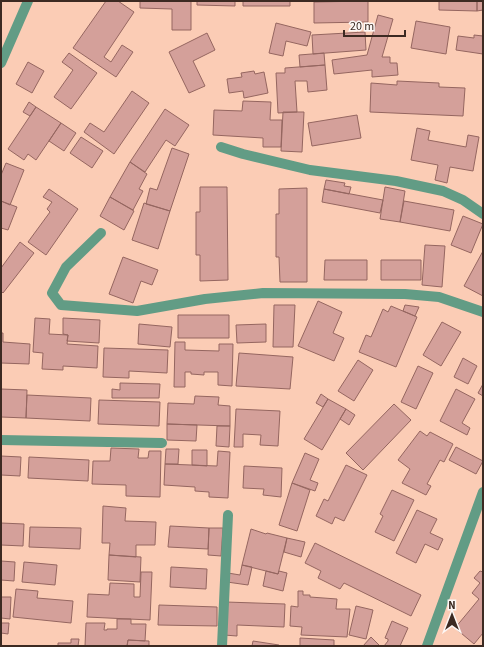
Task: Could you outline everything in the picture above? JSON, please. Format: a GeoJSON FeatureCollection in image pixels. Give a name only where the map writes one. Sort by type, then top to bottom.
{"type":"FeatureCollection","features":[{"type":"Feature","properties":{"kind":"street"},"geometry":{"type":"LineString","coordinates":[[1,63],[28,1]]}},
{"type":"Feature","properties":{"kind":"street"},"geometry":{"type":"LineString","coordinates":[[221,147],[242,154],[310,170],[396,181],[443,192],[463,200],[483,214]]}},
{"type":"Feature","properties":{"kind":"street"},"geometry":{"type":"LineString","coordinates":[[101,233],[66,267],[52,294],[61,305],[137,311],[205,299],[263,294],[405,294],[439,297],[483,312]]}},
{"type":"Feature","properties":{"kind":"street"},"geometry":{"type":"LineString","coordinates":[[1,440],[162,444]]}},
{"type":"Feature","properties":{"kind":"street"},"geometry":{"type":"LineString","coordinates":[[427,646],[483,492]]}},
{"type":"Feature","properties":{"kind":"street"},"geometry":{"type":"LineString","coordinates":[[222,646],[228,515]]}},
{"type":"Feature","properties":{"kind":"building"},"geometry":{"type":"Polygon","coordinates":[[[106,1],[118,1],[134,12],[104,57],[111,62],[122,45],[133,52],[116,77],[73,48],[106,1]]]}},
{"type":"Feature","properties":{"kind":"building"},"geometry":{"type":"Polygon","coordinates":[[[140,1],[191,1],[191,30],[172,30],[172,9],[140,8],[140,1]]]}},
{"type":"Feature","properties":{"kind":"building"},"geometry":{"type":"Polygon","coordinates":[[[197,1],[235,1],[235,6],[197,5],[197,1]]]}},
{"type":"Feature","properties":{"kind":"building"},"geometry":{"type":"Polygon","coordinates":[[[243,1],[290,1],[290,6],[243,6],[243,1]]]}},
{"type":"Feature","properties":{"kind":"building"},"geometry":{"type":"Polygon","coordinates":[[[368,1],[368,22],[314,23],[314,2],[368,1]]]}},
{"type":"Feature","properties":{"kind":"building"},"geometry":{"type":"Polygon","coordinates":[[[439,1],[477,1],[477,11],[439,10],[439,1]]]}},
{"type":"Feature","properties":{"kind":"building"},"geometry":{"type":"Polygon","coordinates":[[[477,1],[483,1],[483,10],[477,11],[477,1]]]}},
{"type":"Feature","properties":{"kind":"building"},"geometry":{"type":"Polygon","coordinates":[[[378,15],[393,19],[382,57],[390,57],[390,63],[397,63],[398,75],[372,77],[372,70],[334,74],[332,60],[367,55],[378,15]]]}},
{"type":"Feature","properties":{"kind":"building"},"geometry":{"type":"Polygon","coordinates":[[[416,21],[450,27],[446,54],[411,48],[416,21]]]}},
{"type":"Feature","properties":{"kind":"building"},"geometry":{"type":"Polygon","coordinates":[[[276,23],[311,32],[307,46],[286,41],[283,56],[269,53],[276,23]]]}},
{"type":"Feature","properties":{"kind":"building"},"geometry":{"type":"Polygon","coordinates":[[[365,32],[366,50],[313,54],[312,35],[365,32]]]}},
{"type":"Feature","properties":{"kind":"building"},"geometry":{"type":"Polygon","coordinates":[[[207,33],[215,50],[193,61],[205,86],[189,93],[169,52],[207,33]]]}},
{"type":"Feature","properties":{"kind":"building"},"geometry":{"type":"Polygon","coordinates":[[[474,35],[483,36],[483,54],[456,50],[458,36],[474,38],[474,35]]]}},
{"type":"Feature","properties":{"kind":"building"},"geometry":{"type":"Polygon","coordinates":[[[69,53],[97,73],[71,109],[54,97],[73,70],[62,62],[69,53]]]}},
{"type":"Feature","properties":{"kind":"building"},"geometry":{"type":"Polygon","coordinates":[[[324,53],[325,65],[300,67],[299,55],[324,53]]]}},
{"type":"Feature","properties":{"kind":"building"},"geometry":{"type":"Polygon","coordinates":[[[28,62],[44,71],[32,93],[16,84],[28,62]]]}},
{"type":"Feature","properties":{"kind":"building"},"geometry":{"type":"Polygon","coordinates":[[[325,65],[327,90],[308,92],[307,81],[295,81],[297,112],[278,113],[276,73],[285,73],[285,68],[325,65]]]}},
{"type":"Feature","properties":{"kind":"building"},"geometry":{"type":"Polygon","coordinates":[[[254,71],[255,74],[264,72],[268,93],[244,98],[243,91],[229,93],[227,79],[242,77],[241,73],[254,71]]]}},
{"type":"Feature","properties":{"kind":"building"},"geometry":{"type":"Polygon","coordinates":[[[397,81],[439,83],[439,87],[465,88],[463,116],[370,112],[371,83],[397,85],[397,81]]]}},
{"type":"Feature","properties":{"kind":"building"},"geometry":{"type":"Polygon","coordinates":[[[132,91],[149,103],[114,154],[84,132],[90,123],[104,132],[132,91]]]}},
{"type":"Feature","properties":{"kind":"building"},"geometry":{"type":"Polygon","coordinates":[[[243,101],[271,102],[270,120],[282,120],[281,147],[263,147],[263,138],[213,135],[214,110],[242,111],[243,101]]]}},
{"type":"Feature","properties":{"kind":"building"},"geometry":{"type":"Polygon","coordinates":[[[29,102],[36,107],[30,116],[23,112],[29,102]]]}},
{"type":"Feature","properties":{"kind":"building"},"geometry":{"type":"Polygon","coordinates":[[[36,107],[61,123],[36,160],[28,154],[24,160],[8,149],[36,107]]]}},
{"type":"Feature","properties":{"kind":"building"},"geometry":{"type":"Polygon","coordinates":[[[165,109],[189,125],[175,146],[166,140],[145,172],[130,162],[165,109]]]}},
{"type":"Feature","properties":{"kind":"building"},"geometry":{"type":"Polygon","coordinates":[[[283,112],[304,112],[302,152],[281,151],[283,112]]]}},
{"type":"Feature","properties":{"kind":"building"},"geometry":{"type":"Polygon","coordinates":[[[357,115],[361,138],[312,146],[308,123],[357,115]]]}},
{"type":"Feature","properties":{"kind":"building"},"geometry":{"type":"Polygon","coordinates":[[[61,123],[76,133],[64,151],[49,141],[61,123]]]}},
{"type":"Feature","properties":{"kind":"building"},"geometry":{"type":"Polygon","coordinates":[[[417,128],[430,131],[428,140],[466,147],[468,135],[479,137],[473,171],[450,167],[447,183],[435,180],[438,165],[411,160],[417,128]]]}},
{"type":"Feature","properties":{"kind":"building"},"geometry":{"type":"Polygon","coordinates":[[[81,137],[103,151],[92,168],[70,153],[81,137]]]}},
{"type":"Feature","properties":{"kind":"building"},"geometry":{"type":"Polygon","coordinates":[[[172,148],[189,154],[170,211],[146,204],[150,188],[157,190],[172,148]]]}},
{"type":"Feature","properties":{"kind":"building"},"geometry":{"type":"Polygon","coordinates":[[[130,162],[147,174],[139,189],[143,191],[133,210],[110,197],[130,162]]]}},
{"type":"Feature","properties":{"kind":"building"},"geometry":{"type":"Polygon","coordinates":[[[6,163],[24,170],[10,205],[1,201],[1,175],[6,163]]]}},
{"type":"Feature","properties":{"kind":"building"},"geometry":{"type":"Polygon","coordinates":[[[326,180],[345,183],[344,186],[351,187],[349,194],[324,189],[326,180]]]}},
{"type":"Feature","properties":{"kind":"building"},"geometry":{"type":"Polygon","coordinates":[[[200,187],[227,187],[228,280],[200,281],[200,255],[196,255],[196,212],[200,212],[200,187]]]}},
{"type":"Feature","properties":{"kind":"building"},"geometry":{"type":"Polygon","coordinates":[[[385,187],[405,191],[400,222],[380,219],[385,187]]]}},
{"type":"Feature","properties":{"kind":"building"},"geometry":{"type":"Polygon","coordinates":[[[307,188],[307,282],[280,282],[279,257],[276,257],[276,214],[279,214],[279,189],[307,188]]]}},
{"type":"Feature","properties":{"kind":"building"},"geometry":{"type":"Polygon","coordinates":[[[49,189],[78,209],[46,255],[28,242],[50,212],[47,209],[52,202],[43,197],[49,189]]]}},
{"type":"Feature","properties":{"kind":"building"},"geometry":{"type":"Polygon","coordinates":[[[324,189],[383,200],[380,213],[322,202],[324,189]]]}},
{"type":"Feature","properties":{"kind":"building"},"geometry":{"type":"Polygon","coordinates":[[[110,197],[134,211],[124,230],[100,216],[110,197]]]}},
{"type":"Feature","properties":{"kind":"building"},"geometry":{"type":"Polygon","coordinates":[[[1,201],[17,207],[8,230],[1,228],[1,201]]]}},
{"type":"Feature","properties":{"kind":"building"},"geometry":{"type":"Polygon","coordinates":[[[404,201],[454,210],[450,231],[400,222],[404,201]]]}},
{"type":"Feature","properties":{"kind":"building"},"geometry":{"type":"Polygon","coordinates":[[[144,203],[170,211],[158,249],[132,240],[144,203]]]}},
{"type":"Feature","properties":{"kind":"building"},"geometry":{"type":"Polygon","coordinates":[[[463,216],[483,224],[471,253],[451,245],[463,216]]]}},
{"type":"Feature","properties":{"kind":"building"},"geometry":{"type":"Polygon","coordinates":[[[20,242],[34,253],[3,293],[1,291],[1,268],[20,242]]]}},
{"type":"Feature","properties":{"kind":"building"},"geometry":{"type":"Polygon","coordinates":[[[425,245],[445,246],[442,287],[422,285],[425,245]]]}},
{"type":"Feature","properties":{"kind":"building"},"geometry":{"type":"Polygon","coordinates":[[[483,251],[483,296],[464,286],[483,251]]]}},
{"type":"Feature","properties":{"kind":"building"},"geometry":{"type":"Polygon","coordinates":[[[123,257],[158,270],[152,285],[141,281],[133,303],[109,294],[123,257]]]}},
{"type":"Feature","properties":{"kind":"building"},"geometry":{"type":"Polygon","coordinates":[[[325,260],[367,260],[367,280],[324,280],[325,260]]]}},
{"type":"Feature","properties":{"kind":"building"},"geometry":{"type":"Polygon","coordinates":[[[381,260],[421,260],[421,280],[381,280],[381,260]]]}},
{"type":"Feature","properties":{"kind":"building"},"geometry":{"type":"Polygon","coordinates":[[[318,301],[342,312],[333,333],[344,338],[334,361],[298,346],[318,301]]]}},
{"type":"Feature","properties":{"kind":"building"},"geometry":{"type":"Polygon","coordinates":[[[274,305],[295,305],[293,347],[273,347],[274,305]]]}},
{"type":"Feature","properties":{"kind":"building"},"geometry":{"type":"Polygon","coordinates":[[[405,305],[419,307],[415,316],[403,311],[405,305]]]}},
{"type":"Feature","properties":{"kind":"building"},"geometry":{"type":"Polygon","coordinates":[[[391,306],[417,317],[396,367],[359,352],[366,335],[371,337],[383,309],[388,312],[391,306]]]}},
{"type":"Feature","properties":{"kind":"building"},"geometry":{"type":"Polygon","coordinates":[[[178,315],[229,315],[229,338],[178,338],[178,315]]]}},
{"type":"Feature","properties":{"kind":"building"},"geometry":{"type":"Polygon","coordinates":[[[35,318],[50,319],[49,334],[68,335],[67,344],[98,346],[97,368],[63,366],[63,370],[42,369],[43,353],[33,352],[35,318]]]}},
{"type":"Feature","properties":{"kind":"building"},"geometry":{"type":"Polygon","coordinates":[[[63,318],[100,320],[99,343],[67,341],[68,335],[63,334],[63,318]]]}},
{"type":"Feature","properties":{"kind":"building"},"geometry":{"type":"Polygon","coordinates":[[[442,322],[461,332],[441,366],[423,355],[442,322]]]}},
{"type":"Feature","properties":{"kind":"building"},"geometry":{"type":"Polygon","coordinates":[[[139,324],[172,327],[170,347],[138,344],[139,324]]]}},
{"type":"Feature","properties":{"kind":"building"},"geometry":{"type":"Polygon","coordinates":[[[266,324],[266,342],[237,343],[236,325],[266,324]]]}},
{"type":"Feature","properties":{"kind":"building"},"geometry":{"type":"Polygon","coordinates":[[[1,333],[3,333],[3,342],[30,344],[29,364],[1,363],[1,333]]]}},
{"type":"Feature","properties":{"kind":"building"},"geometry":{"type":"Polygon","coordinates":[[[175,342],[185,342],[185,350],[219,351],[219,344],[233,344],[232,386],[218,385],[218,372],[204,372],[204,375],[185,372],[185,387],[174,387],[175,342]]]}},
{"type":"Feature","properties":{"kind":"building"},"geometry":{"type":"Polygon","coordinates":[[[104,348],[168,350],[167,373],[129,371],[129,378],[103,377],[104,348]]]}},
{"type":"Feature","properties":{"kind":"building"},"geometry":{"type":"Polygon","coordinates":[[[239,353],[293,357],[290,389],[236,386],[239,353]]]}},
{"type":"Feature","properties":{"kind":"building"},"geometry":{"type":"Polygon","coordinates":[[[463,358],[477,366],[468,384],[454,377],[463,358]]]}},
{"type":"Feature","properties":{"kind":"building"},"geometry":{"type":"Polygon","coordinates":[[[358,360],[373,370],[354,401],[338,391],[358,360]]]}},
{"type":"Feature","properties":{"kind":"building"},"geometry":{"type":"Polygon","coordinates":[[[418,366],[433,373],[416,409],[401,402],[418,366]]]}},
{"type":"Feature","properties":{"kind":"building"},"geometry":{"type":"Polygon","coordinates":[[[120,383],[160,384],[159,398],[112,398],[112,389],[120,390],[120,383]]]}},
{"type":"Feature","properties":{"kind":"building"},"geometry":{"type":"Polygon","coordinates":[[[483,384],[483,396],[478,393],[483,384]]]}},
{"type":"Feature","properties":{"kind":"building"},"geometry":{"type":"Polygon","coordinates":[[[1,389],[27,390],[26,418],[1,417],[1,389]]]}},
{"type":"Feature","properties":{"kind":"building"},"geometry":{"type":"Polygon","coordinates":[[[456,389],[475,399],[462,423],[470,428],[467,435],[440,421],[456,389]]]}},
{"type":"Feature","properties":{"kind":"building"},"geometry":{"type":"Polygon","coordinates":[[[321,394],[328,399],[323,407],[316,403],[321,394]]]}},
{"type":"Feature","properties":{"kind":"building"},"geometry":{"type":"Polygon","coordinates":[[[27,395],[91,398],[90,421],[26,418],[27,395]]]}},
{"type":"Feature","properties":{"kind":"building"},"geometry":{"type":"Polygon","coordinates":[[[195,396],[219,397],[218,405],[230,406],[230,426],[167,424],[168,403],[194,404],[195,396]]]}},
{"type":"Feature","properties":{"kind":"building"},"geometry":{"type":"Polygon","coordinates":[[[328,399],[346,409],[322,450],[304,439],[328,399]]]}},
{"type":"Feature","properties":{"kind":"building"},"geometry":{"type":"Polygon","coordinates":[[[99,400],[160,402],[159,426],[98,424],[99,400]]]}},
{"type":"Feature","properties":{"kind":"building"},"geometry":{"type":"Polygon","coordinates":[[[394,404],[411,420],[363,470],[346,453],[394,404]]]}},
{"type":"Feature","properties":{"kind":"building"},"geometry":{"type":"Polygon","coordinates":[[[236,409],[280,411],[278,446],[260,445],[261,435],[243,434],[243,447],[234,447],[236,409]]]}},
{"type":"Feature","properties":{"kind":"building"},"geometry":{"type":"Polygon","coordinates":[[[346,409],[355,415],[349,425],[340,419],[346,409]]]}},
{"type":"Feature","properties":{"kind":"building"},"geometry":{"type":"Polygon","coordinates":[[[167,424],[197,425],[196,441],[167,440],[167,424]]]}},
{"type":"Feature","properties":{"kind":"building"},"geometry":{"type":"Polygon","coordinates":[[[217,426],[230,426],[229,447],[216,446],[217,426]]]}},
{"type":"Feature","properties":{"kind":"building"},"geometry":{"type":"Polygon","coordinates":[[[420,431],[427,436],[430,432],[453,444],[444,462],[440,460],[427,484],[431,486],[426,495],[402,483],[410,469],[398,460],[420,431]]]}},
{"type":"Feature","properties":{"kind":"building"},"geometry":{"type":"Polygon","coordinates":[[[456,447],[483,461],[476,474],[449,460],[456,447]]]}},
{"type":"Feature","properties":{"kind":"building"},"geometry":{"type":"Polygon","coordinates":[[[111,448],[139,449],[138,458],[148,458],[149,451],[161,451],[160,497],[126,496],[126,485],[92,484],[93,461],[110,461],[111,448]]]}},
{"type":"Feature","properties":{"kind":"building"},"geometry":{"type":"Polygon","coordinates":[[[166,449],[179,449],[178,464],[165,464],[166,449]]]}},
{"type":"Feature","properties":{"kind":"building"},"geometry":{"type":"Polygon","coordinates":[[[192,450],[207,450],[207,466],[192,465],[192,450]]]}},
{"type":"Feature","properties":{"kind":"building"},"geometry":{"type":"Polygon","coordinates":[[[218,451],[230,452],[228,498],[209,497],[209,492],[195,491],[195,487],[164,485],[165,464],[217,466],[218,451]]]}},
{"type":"Feature","properties":{"kind":"building"},"geometry":{"type":"Polygon","coordinates":[[[305,453],[319,459],[310,480],[318,483],[315,491],[292,483],[305,453]]]}},
{"type":"Feature","properties":{"kind":"building"},"geometry":{"type":"Polygon","coordinates":[[[1,456],[21,457],[20,476],[1,475],[1,456]]]}},
{"type":"Feature","properties":{"kind":"building"},"geometry":{"type":"Polygon","coordinates":[[[29,457],[89,460],[88,481],[28,478],[29,457]]]}},
{"type":"Feature","properties":{"kind":"building"},"geometry":{"type":"Polygon","coordinates":[[[346,465],[367,475],[344,521],[335,517],[332,524],[316,516],[324,499],[328,501],[346,465]]]}},
{"type":"Feature","properties":{"kind":"building"},"geometry":{"type":"Polygon","coordinates":[[[244,466],[282,468],[281,497],[263,495],[264,489],[243,488],[244,466]]]}},
{"type":"Feature","properties":{"kind":"building"},"geometry":{"type":"Polygon","coordinates":[[[292,483],[310,490],[297,531],[279,525],[292,483]]]}},
{"type":"Feature","properties":{"kind":"building"},"geometry":{"type":"Polygon","coordinates":[[[392,490],[414,500],[394,541],[375,532],[383,516],[380,514],[392,490]]]}},
{"type":"Feature","properties":{"kind":"building"},"geometry":{"type":"Polygon","coordinates":[[[103,506],[126,508],[125,521],[156,522],[155,545],[136,545],[136,557],[109,555],[110,543],[102,543],[103,506]]]}},
{"type":"Feature","properties":{"kind":"building"},"geometry":{"type":"Polygon","coordinates":[[[417,510],[437,519],[430,533],[443,539],[438,550],[425,544],[416,563],[396,553],[417,510]]]}},
{"type":"Feature","properties":{"kind":"building"},"geometry":{"type":"Polygon","coordinates":[[[1,523],[24,524],[23,546],[1,545],[1,523]]]}},
{"type":"Feature","properties":{"kind":"building"},"geometry":{"type":"Polygon","coordinates":[[[170,526],[209,528],[208,549],[168,547],[170,526]]]}},
{"type":"Feature","properties":{"kind":"building"},"geometry":{"type":"Polygon","coordinates":[[[30,527],[81,528],[80,549],[29,547],[30,527]]]}},
{"type":"Feature","properties":{"kind":"building"},"geometry":{"type":"Polygon","coordinates":[[[209,528],[223,528],[221,556],[208,555],[209,528]]]}},
{"type":"Feature","properties":{"kind":"building"},"geometry":{"type":"Polygon","coordinates":[[[251,529],[266,534],[287,538],[278,574],[242,565],[251,529]]]}},
{"type":"Feature","properties":{"kind":"building"},"geometry":{"type":"Polygon","coordinates":[[[287,538],[305,542],[301,557],[284,552],[287,538]]]}},
{"type":"Feature","properties":{"kind":"building"},"geometry":{"type":"Polygon","coordinates":[[[315,543],[421,595],[411,616],[344,583],[340,589],[318,578],[321,571],[305,563],[315,543]]]}},
{"type":"Feature","properties":{"kind":"building"},"geometry":{"type":"Polygon","coordinates":[[[109,555],[141,557],[140,582],[108,580],[109,555]]]}},
{"type":"Feature","properties":{"kind":"building"},"geometry":{"type":"Polygon","coordinates":[[[1,561],[15,562],[14,581],[1,580],[1,561]]]}},
{"type":"Feature","properties":{"kind":"building"},"geometry":{"type":"Polygon","coordinates":[[[24,562],[57,565],[55,585],[22,582],[24,562]]]}},
{"type":"Feature","properties":{"kind":"building"},"geometry":{"type":"Polygon","coordinates":[[[242,565],[252,567],[248,585],[227,582],[228,573],[240,575],[242,565]]]}},
{"type":"Feature","properties":{"kind":"building"},"geometry":{"type":"Polygon","coordinates":[[[171,567],[207,569],[206,589],[170,587],[171,567]]]}},
{"type":"Feature","properties":{"kind":"building"},"geometry":{"type":"Polygon","coordinates":[[[266,571],[278,574],[279,571],[287,573],[283,591],[263,586],[266,571]]]}},
{"type":"Feature","properties":{"kind":"building"},"geometry":{"type":"Polygon","coordinates":[[[480,571],[483,572],[483,633],[474,644],[455,628],[479,599],[472,593],[480,583],[474,578],[480,571]]]}},
{"type":"Feature","properties":{"kind":"building"},"geometry":{"type":"Polygon","coordinates":[[[141,572],[152,572],[150,620],[87,617],[88,594],[109,595],[110,583],[134,584],[134,597],[140,597],[141,572]]]}},
{"type":"Feature","properties":{"kind":"building"},"geometry":{"type":"Polygon","coordinates":[[[16,589],[38,591],[37,598],[73,601],[71,623],[13,617],[16,589]]]}},
{"type":"Feature","properties":{"kind":"building"},"geometry":{"type":"Polygon","coordinates":[[[298,591],[303,591],[303,595],[310,595],[310,597],[337,599],[336,609],[350,609],[347,637],[301,635],[302,627],[290,626],[291,606],[298,607],[298,591]]]}},
{"type":"Feature","properties":{"kind":"building"},"geometry":{"type":"Polygon","coordinates":[[[1,597],[11,597],[10,619],[1,618],[1,597]]]}},
{"type":"Feature","properties":{"kind":"building"},"geometry":{"type":"Polygon","coordinates":[[[226,602],[285,604],[284,627],[237,625],[237,636],[224,635],[226,602]]]}},
{"type":"Feature","properties":{"kind":"building"},"geometry":{"type":"Polygon","coordinates":[[[159,605],[217,607],[217,626],[158,625],[159,605]]]}},
{"type":"Feature","properties":{"kind":"building"},"geometry":{"type":"Polygon","coordinates":[[[356,606],[373,610],[366,639],[349,635],[356,606]]]}},
{"type":"Feature","properties":{"kind":"building"},"geometry":{"type":"Polygon","coordinates":[[[117,619],[131,619],[131,624],[146,624],[145,641],[128,640],[127,646],[85,646],[86,623],[105,623],[104,630],[117,629],[117,619]]]}},
{"type":"Feature","properties":{"kind":"building"},"geometry":{"type":"Polygon","coordinates":[[[392,621],[408,628],[400,646],[384,646],[388,641],[388,639],[385,638],[392,621]]]}},
{"type":"Feature","properties":{"kind":"building"},"geometry":{"type":"Polygon","coordinates":[[[1,623],[9,623],[8,634],[1,633],[1,623]]]}},
{"type":"Feature","properties":{"kind":"building"},"geometry":{"type":"Polygon","coordinates":[[[371,637],[380,646],[363,646],[371,637]]]}},
{"type":"Feature","properties":{"kind":"building"},"geometry":{"type":"Polygon","coordinates":[[[300,638],[334,640],[334,646],[300,646],[300,638]]]}},
{"type":"Feature","properties":{"kind":"building"},"geometry":{"type":"Polygon","coordinates":[[[71,639],[79,639],[78,646],[58,646],[58,643],[71,643],[71,639]]]}},
{"type":"Feature","properties":{"kind":"building"},"geometry":{"type":"Polygon","coordinates":[[[128,640],[149,641],[149,646],[127,646],[128,640]]]}},
{"type":"Feature","properties":{"kind":"building"},"geometry":{"type":"Polygon","coordinates":[[[253,641],[279,645],[279,646],[252,646],[253,641]]]}}]}
